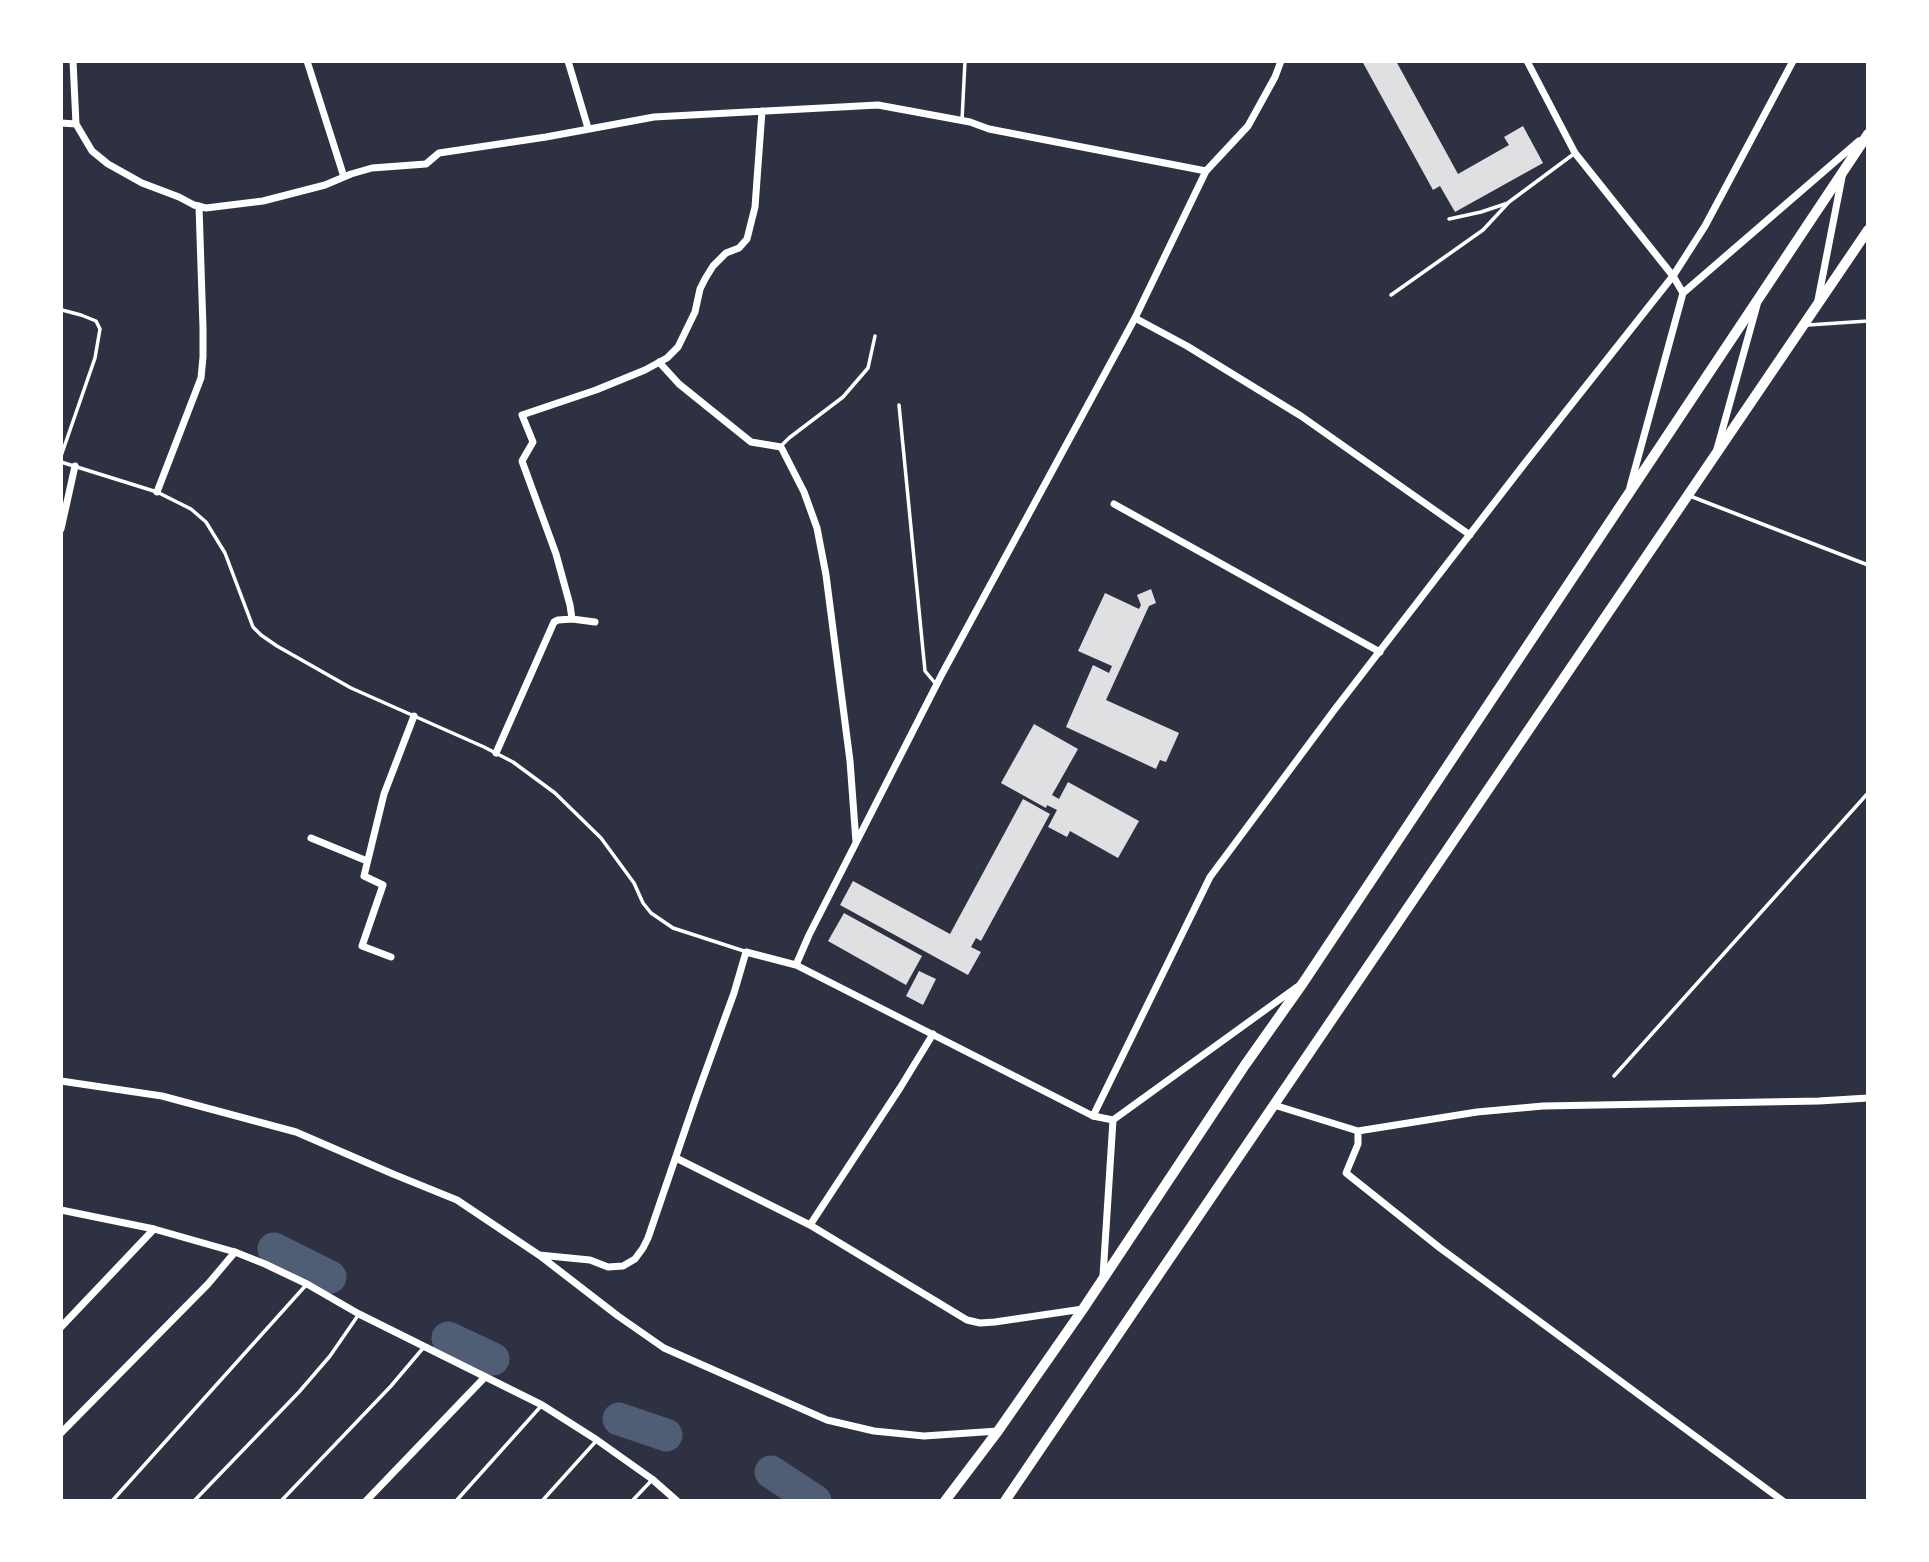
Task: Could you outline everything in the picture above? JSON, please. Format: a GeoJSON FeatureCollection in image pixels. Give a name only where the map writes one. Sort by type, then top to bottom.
{"type":"FeatureCollection","features":[{"type":"Feature","properties":{"kind":"main road"},"geometry":{"type":"LineString","coordinates":[[945,1501],[1083,1309],[1868,134]]}},
{"type":"Feature","properties":{"kind":"street"},"geometry":{"type":"LineString","coordinates":[[73,61],[76,124],[92,151],[108,164],[142,183],[199,206],[222,207],[263,201],[325,185],[372,168],[426,164],[439,152],[545,137],[654,117],[878,106],[962,120],[989,129],[1206,171]]}},
{"type":"Feature","properties":{"kind":"street"},"geometry":{"type":"LineString","coordinates":[[307,61],[344,177]]}},
{"type":"Feature","properties":{"kind":"street"},"geometry":{"type":"LineString","coordinates":[[568,61],[588,128]]}},
{"type":"Feature","properties":{"kind":"street"},"geometry":{"type":"LineString","coordinates":[[796,965],[809,934],[936,685],[1135,318],[1206,171],[1248,126],[1281,61]]}},
{"type":"Feature","properties":{"kind":"street"},"geometry":{"type":"LineString","coordinates":[[1527,61],[1575,153],[1673,276],[1683,293]]}},
{"type":"Feature","properties":{"kind":"street"},"geometry":{"type":"LineString","coordinates":[[1093,1116],[1210,877],[1470,534],[1673,276],[1704,226],[1793,61]]}},
{"type":"Feature","properties":{"kind":"street"},"geometry":{"type":"LineString","coordinates":[[572,619],[556,554],[522,461],[533,442],[522,415],[645,370],[667,358],[678,347],[695,312],[700,289],[713,266],[747,239],[755,207],[762,111]]}},
{"type":"Feature","properties":{"kind":"street"},"geometry":{"type":"LineString","coordinates":[[61,123],[76,124]]}},
{"type":"Feature","properties":{"kind":"street"},"geometry":{"type":"LineString","coordinates":[[1629,491],[1683,293],[1868,134]]}},
{"type":"Feature","properties":{"kind":"street"},"geometry":{"type":"LineString","coordinates":[[1818,302],[1844,170]]}},
{"type":"Feature","properties":{"kind":"street"},"geometry":{"type":"LineString","coordinates":[[157,492],[201,377],[204,328],[199,206]]}},
{"type":"Feature","properties":{"kind":"street"},"geometry":{"type":"LineString","coordinates":[[1005,1501],[1868,230]]}},
{"type":"Feature","properties":{"kind":"street"},"geometry":{"type":"LineString","coordinates":[[1716,453],[1759,296]]}},
{"type":"Feature","properties":{"kind":"street"},"geometry":{"type":"LineString","coordinates":[[1135,318],[1301,416],[1470,534]]}},
{"type":"Feature","properties":{"kind":"street"},"geometry":{"type":"LineString","coordinates":[[659,362],[679,384],[751,442],[781,447],[804,492],[817,528],[826,575],[850,761],[856,843]]}},
{"type":"Feature","properties":{"kind":"street"},"geometry":{"type":"LineString","coordinates":[[61,528],[75,466]]}},
{"type":"Feature","properties":{"kind":"street"},"geometry":{"type":"LineString","coordinates":[[1114,504],[1380,652]]}},
{"type":"Feature","properties":{"kind":"street"},"geometry":{"type":"LineString","coordinates":[[496,754],[554,622],[572,619],[595,622]]}},
{"type":"Feature","properties":{"kind":"street"},"geometry":{"type":"LineString","coordinates":[[391,957],[362,946],[383,885],[364,876],[384,794],[414,716]]}},
{"type":"Feature","properties":{"kind":"street"},"geometry":{"type":"LineString","coordinates":[[311,838],[367,861]]}},
{"type":"Feature","properties":{"kind":"street"},"geometry":{"type":"LineString","coordinates":[[539,1255],[590,1260],[608,1267],[623,1266],[635,1259],[643,1248],[734,993],[746,952],[796,965],[1093,1116],[1113,1120],[1303,982]]}},
{"type":"Feature","properties":{"kind":"street"},"geometry":{"type":"LineString","coordinates":[[810,1225],[933,1034]]}},
{"type":"Feature","properties":{"kind":"street"},"geometry":{"type":"LineString","coordinates":[[61,1081],[162,1096],[296,1132],[457,1200],[539,1255],[664,1348],[827,1419],[874,1431],[924,1436],[998,1430]]}},
{"type":"Feature","properties":{"kind":"street"},"geometry":{"type":"LineString","coordinates":[[1273,1105],[1358,1131],[1477,1112],[1543,1106],[1868,1098]]}},
{"type":"Feature","properties":{"kind":"street"},"geometry":{"type":"LineString","coordinates":[[1103,1278],[1113,1120]]}},
{"type":"Feature","properties":{"kind":"street"},"geometry":{"type":"LineString","coordinates":[[1358,1131],[1358,1144],[1346,1173],[1440,1248],[1783,1501]]}},
{"type":"Feature","properties":{"kind":"street"},"geometry":{"type":"LineString","coordinates":[[676,1158],[810,1225],[967,1320],[995,1322],[1083,1309]]}},
{"type":"Feature","properties":{"kind":"street"},"geometry":{"type":"LineString","coordinates":[[61,1210],[155,1230],[235,1252],[265,1264],[542,1405],[652,1479],[677,1501]]}},
{"type":"Feature","properties":{"kind":"street"},"geometry":{"type":"LineString","coordinates":[[61,1327],[155,1230]]}},
{"type":"Feature","properties":{"kind":"street"},"geometry":{"type":"LineString","coordinates":[[61,1433],[208,1284],[235,1252]]}},
{"type":"Feature","properties":{"kind":"street"},"geometry":{"type":"LineString","coordinates":[[366,1501],[485,1377]]}},
{"type":"Feature","properties":{"kind":"lane"},"geometry":{"type":"LineString","coordinates":[[962,120],[965,61]]}},
{"type":"Feature","properties":{"kind":"lane"},"geometry":{"type":"LineString","coordinates":[[1391,295],[1483,230],[1510,202],[1575,153]]}},
{"type":"Feature","properties":{"kind":"lane"},"geometry":{"type":"LineString","coordinates":[[1449,219],[1510,202]]}},
{"type":"Feature","properties":{"kind":"lane"},"geometry":{"type":"LineString","coordinates":[[61,456],[94,358],[100,329],[96,321],[62,310]]}},
{"type":"Feature","properties":{"kind":"lane"},"geometry":{"type":"LineString","coordinates":[[1802,325],[1868,321]]}},
{"type":"Feature","properties":{"kind":"lane"},"geometry":{"type":"LineString","coordinates":[[781,447],[843,397],[868,368],[875,336]]}},
{"type":"Feature","properties":{"kind":"lane"},"geometry":{"type":"LineString","coordinates":[[899,405],[925,671],[936,685]]}},
{"type":"Feature","properties":{"kind":"lane"},"geometry":{"type":"LineString","coordinates":[[61,462],[157,492],[191,509],[206,522],[225,553],[253,627],[261,635],[351,688],[513,762],[555,793],[601,838],[634,883],[651,913],[673,928],[746,952]]}},
{"type":"Feature","properties":{"kind":"lane"},"geometry":{"type":"LineString","coordinates":[[1687,495],[1868,565]]}},
{"type":"Feature","properties":{"kind":"lane"},"geometry":{"type":"LineString","coordinates":[[1614,1076],[1868,793]]}},
{"type":"Feature","properties":{"kind":"lane"},"geometry":{"type":"LineString","coordinates":[[112,1501],[307,1284]]}},
{"type":"Feature","properties":{"kind":"lane"},"geometry":{"type":"LineString","coordinates":[[194,1501],[331,1356],[359,1314]]}},
{"type":"Feature","properties":{"kind":"lane"},"geometry":{"type":"LineString","coordinates":[[281,1501],[391,1387],[424,1347]]}},
{"type":"Feature","properties":{"kind":"lane"},"geometry":{"type":"LineString","coordinates":[[456,1501],[542,1405]]}},
{"type":"Feature","properties":{"kind":"lane"},"geometry":{"type":"LineString","coordinates":[[542,1501],[597,1440]]}},
{"type":"Feature","properties":{"kind":"lane"},"geometry":{"type":"LineString","coordinates":[[632,1501],[652,1479]]}},
{"type":"Feature","properties":{"kind":"building"},"geometry":{"type":"Polygon","coordinates":[[[1362,61],[1396,61],[1458,174],[1509,145],[1504,137],[1523,126],[1543,163],[1455,212],[1440,186],[1433,190],[1362,61]]]}},
{"type":"Feature","properties":{"kind":"building"},"geometry":{"type":"Polygon","coordinates":[[[1151,589],[1156,603],[1149,606],[1106,700],[1179,733],[1166,762],[1160,760],[1156,769],[1066,727],[1093,665],[1109,673],[1112,666],[1078,651],[1105,593],[1139,609],[1141,605],[1137,595],[1151,589]]]}},
{"type":"Feature","properties":{"kind":"building"},"geometry":{"type":"Polygon","coordinates":[[[1034,724],[1078,749],[1052,795],[1059,799],[1068,782],[1139,821],[1118,858],[1070,831],[1067,837],[1048,827],[1057,810],[1047,805],[1046,808],[1001,783],[1034,724]]]}},
{"type":"Feature","properties":{"kind":"building"},"geometry":{"type":"Polygon","coordinates":[[[1023,799],[1050,814],[981,941],[976,938],[971,947],[981,952],[968,975],[840,905],[853,881],[950,934],[1023,799]]]}},
{"type":"Feature","properties":{"kind":"building"},"geometry":{"type":"Polygon","coordinates":[[[844,913],[922,956],[906,985],[828,941],[844,913]]]}},
{"type":"Feature","properties":{"kind":"building"},"geometry":{"type":"Polygon","coordinates":[[[919,971],[936,979],[923,1005],[906,996],[919,971]]]}},
{"type":"Feature","properties":{"kind":"waterway"},"geometry":{"type":"LineString","coordinates":[[274,1249],[330,1277]]}},
{"type":"Feature","properties":{"kind":"waterway"},"geometry":{"type":"LineString","coordinates":[[448,1338],[493,1359]]}},
{"type":"Feature","properties":{"kind":"waterway"},"geometry":{"type":"LineString","coordinates":[[619,1419],[666,1435]]}},
{"type":"Feature","properties":{"kind":"waterway"},"geometry":{"type":"LineString","coordinates":[[771,1472],[815,1501]]}}]}
